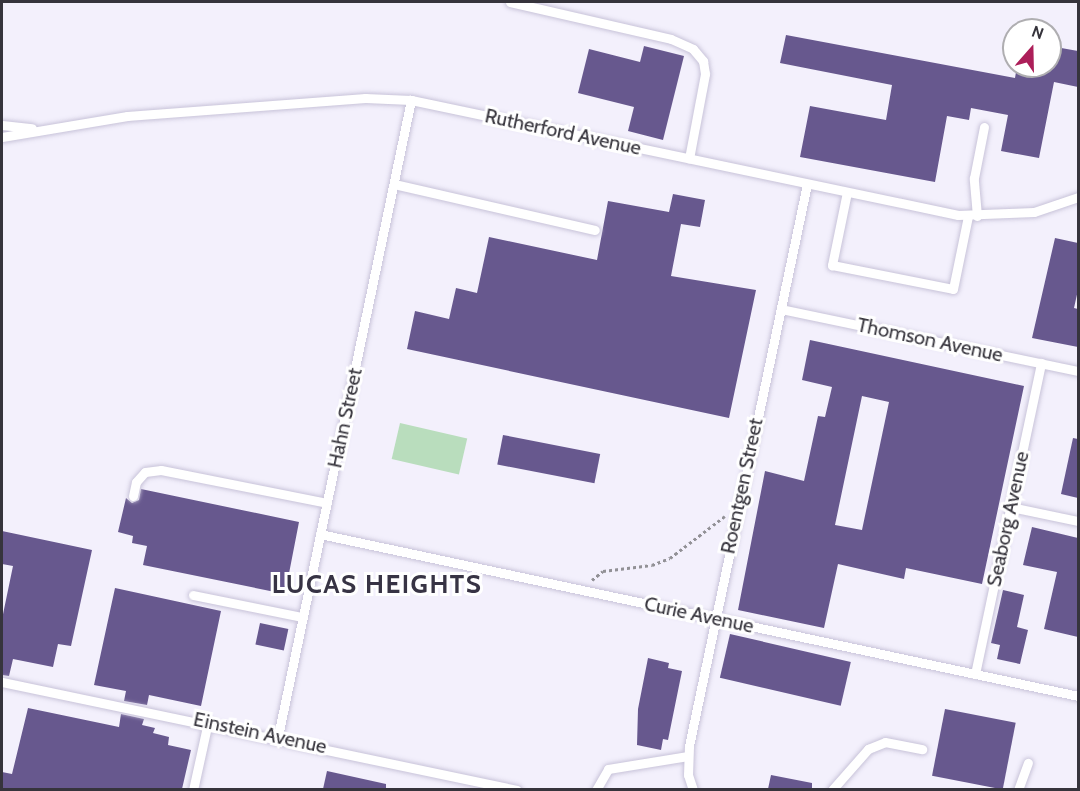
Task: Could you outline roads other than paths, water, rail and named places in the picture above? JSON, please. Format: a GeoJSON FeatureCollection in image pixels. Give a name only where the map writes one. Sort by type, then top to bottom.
{"type":"FeatureCollection","features":[{"type":"Feature","properties":{"kind":"lane"},"geometry":{"type":"LineString","coordinates":[[510,2],[671,39],[693,50],[703,61],[705,74],[689,159]]}},
{"type":"Feature","properties":{"kind":"lane","name":"Rutherford Avenue"},"geometry":{"type":"LineString","coordinates":[[2,137],[41,128],[127,116],[365,98],[411,100],[807,184],[972,216],[1034,212],[1078,197]]}},
{"type":"Feature","properties":{"kind":"lane","name":"Hahn Street"},"geometry":{"type":"LineString","coordinates":[[278,736],[411,100]]}},
{"type":"Feature","properties":{"kind":"lane","name":"Rutherford Avenue"},"geometry":{"type":"LineString","coordinates":[[2,125],[41,128]]}},
{"type":"Feature","properties":{"kind":"lane"},"geometry":{"type":"LineString","coordinates":[[847,192],[832,265],[954,289],[972,216],[974,178],[984,127]]}},
{"type":"Feature","properties":{"kind":"lane"},"geometry":{"type":"LineString","coordinates":[[394,184],[595,230]]}},
{"type":"Feature","properties":{"kind":"lane","name":"Roentgen Street"},"geometry":{"type":"LineString","coordinates":[[693,789],[688,775],[688,756],[714,618],[807,184]]}},
{"type":"Feature","properties":{"kind":"lane","name":"Thomson Avenue"},"geometry":{"type":"LineString","coordinates":[[781,309],[1078,371]]}},
{"type":"Feature","properties":{"kind":"lane","name":"Seaborg Avenue"},"geometry":{"type":"LineString","coordinates":[[975,674],[1041,363]]}},
{"type":"Feature","properties":{"kind":"lane"},"geometry":{"type":"LineString","coordinates":[[134,496],[136,482],[145,472],[161,470],[327,503]]}},
{"type":"Feature","properties":{"kind":"lane"},"geometry":{"type":"LineString","coordinates":[[1011,507],[1078,521]]}},
{"type":"Feature","properties":{"kind":"lane","name":"Curie Avenue"},"geometry":{"type":"LineString","coordinates":[[320,534],[1078,696]]}},
{"type":"Feature","properties":{"kind":"lane"},"geometry":{"type":"LineString","coordinates":[[193,595],[302,617]]}},
{"type":"Feature","properties":{"kind":"lane","name":"Einstein Avenue"},"geometry":{"type":"LineString","coordinates":[[2,682],[278,736],[517,789]]}},
{"type":"Feature","properties":{"kind":"lane"},"geometry":{"type":"LineString","coordinates":[[193,789],[208,722]]}},
{"type":"Feature","properties":{"kind":"lane"},"geometry":{"type":"LineString","coordinates":[[832,789],[868,749],[885,742],[922,749]]}},
{"type":"Feature","properties":{"kind":"lane"},"geometry":{"type":"LineString","coordinates":[[596,789],[608,769],[688,756]]}},
{"type":"Feature","properties":{"kind":"lane"},"geometry":{"type":"LineString","coordinates":[[1018,789],[1028,763]]}},
{"type":"Feature","properties":{"kind":"district","name":"LUCAS HEIGHTS"},"geometry":{"type":"Point","coordinates":[377,585]}}]}
